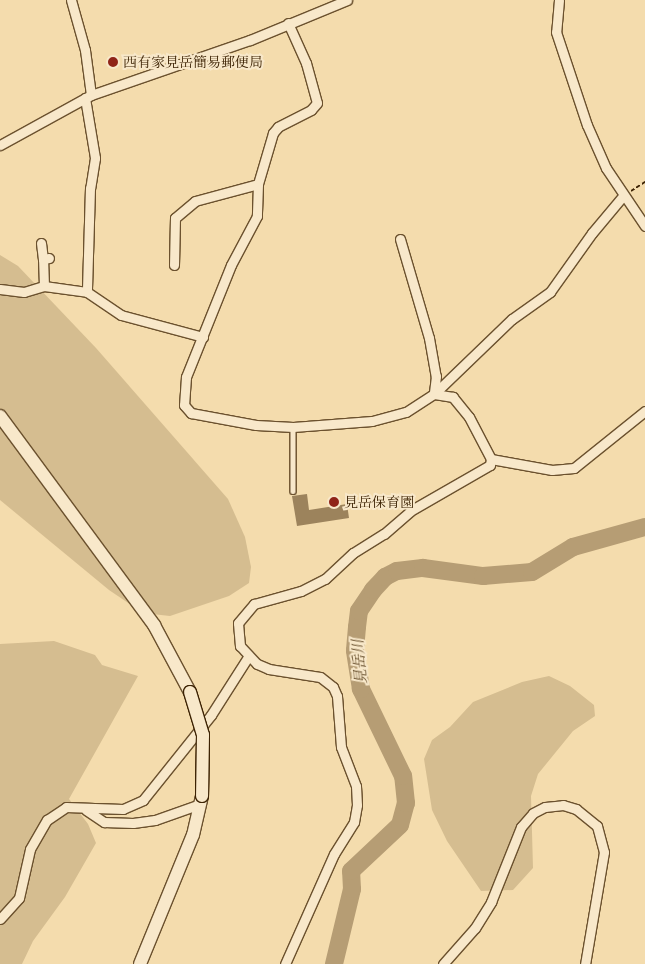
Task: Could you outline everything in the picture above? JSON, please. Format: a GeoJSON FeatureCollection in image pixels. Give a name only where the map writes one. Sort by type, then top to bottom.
{"type":"FeatureCollection","features":[{"type":"Feature","properties":{"kind":"street"},"geometry":{"type":"LineString","coordinates":[[71,0],[84,50],[95,158],[90,188],[87,292]]}},
{"type":"Feature","properties":{"kind":"street"},"geometry":{"type":"LineString","coordinates":[[0,145],[88,96],[250,40],[347,0]]}},
{"type":"Feature","properties":{"kind":"street"},"geometry":{"type":"LineString","coordinates":[[559,0],[556,32],[587,125],[623,196],[645,226]]}},
{"type":"Feature","properties":{"kind":"street"},"geometry":{"type":"LineString","coordinates":[[288,23],[306,63],[316,103],[312,110],[278,127],[258,184],[257,216],[230,264],[186,377],[184,405],[187,409],[256,425],[293,428],[372,420],[406,412],[434,394],[512,319],[550,292],[592,233],[623,196]]}},
{"type":"Feature","properties":{"kind":"street"},"geometry":{"type":"LineString","coordinates":[[174,265],[175,218],[195,201],[258,184]]}},
{"type":"Feature","properties":{"kind":"street"},"geometry":{"type":"LineString","coordinates":[[400,239],[429,338],[436,376],[434,394]]}},
{"type":"Feature","properties":{"kind":"street"},"geometry":{"type":"LineString","coordinates":[[42,243],[46,258],[44,286]]}},
{"type":"Feature","properties":{"kind":"street"},"geometry":{"type":"LineString","coordinates":[[0,289],[24,292],[44,286],[87,292],[121,315],[203,337]]}},
{"type":"Feature","properties":{"kind":"street"},"geometry":{"type":"LineString","coordinates":[[434,394],[453,397],[469,417],[491,459]]}},
{"type":"Feature","properties":{"kind":"street"},"geometry":{"type":"LineString","coordinates":[[491,459],[552,470],[574,468],[645,410]]}},
{"type":"Feature","properties":{"kind":"street"},"geometry":{"type":"LineString","coordinates":[[0,416],[131,591],[175,659],[190,692],[203,734],[201,800],[193,835],[140,964]]}},
{"type":"Feature","properties":{"kind":"street"},"geometry":{"type":"LineString","coordinates":[[284,964],[334,854],[354,822],[357,805],[356,786],[341,747],[337,696],[333,686],[320,677],[269,669],[248,657],[240,646],[238,623],[254,604],[301,591],[325,579],[353,553],[384,534],[410,511],[483,470],[491,459]]}},
{"type":"Feature","properties":{"kind":"street"},"geometry":{"type":"LineString","coordinates":[[0,919],[19,898],[30,849],[47,820],[56,810],[66,807],[86,810],[123,809],[143,800],[210,715],[248,657]]}},
{"type":"Feature","properties":{"kind":"street"},"geometry":{"type":"LineString","coordinates":[[86,810],[104,822],[132,823],[155,820],[201,800]]}},
{"type":"Feature","properties":{"kind":"street"},"geometry":{"type":"LineString","coordinates":[[443,964],[475,928],[491,902],[521,826],[539,810],[563,805],[576,809],[597,826],[604,852],[585,964]]}},
{"type":"Feature","properties":{"kind":"lane"},"geometry":{"type":"LineString","coordinates":[[293,428],[293,491]]}},
{"type":"Feature","properties":{"kind":"path"},"geometry":{"type":"LineString","coordinates":[[623,196],[645,182]]}},
{"type":"Feature","properties":{"kind":"shaded area"},"geometry":{"type":"Polygon","coordinates":[[[0,255],[18,266],[96,348],[228,499],[245,537],[251,567],[249,583],[229,596],[170,616],[143,613],[109,590],[0,500],[0,255]]]}},
{"type":"Feature","properties":{"kind":"shaded area"},"geometry":{"type":"Polygon","coordinates":[[[54,641],[95,655],[102,665],[138,676],[69,799],[88,824],[96,843],[65,897],[33,941],[22,964],[0,964],[0,644],[54,641]]]}},
{"type":"Feature","properties":{"kind":"shaded area"},"geometry":{"type":"Polygon","coordinates":[[[549,676],[570,686],[594,705],[595,716],[573,731],[538,774],[531,796],[533,868],[513,890],[481,891],[447,841],[432,810],[424,759],[432,740],[450,727],[473,702],[522,682],[549,676]]]}},
{"type":"Feature","properties":{"kind":"building"},"geometry":{"type":"Polygon","coordinates":[[[307,494],[309,510],[347,504],[349,518],[297,526],[292,496],[307,494]]]}},
{"type":"Feature","properties":{"kind":"waterway","name":"見岳川"},"geometry":{"type":"LineString","coordinates":[[334,964],[352,889],[351,871],[400,825],[406,803],[403,776],[361,689],[355,650],[357,627],[359,611],[373,590],[385,577],[397,571],[423,568],[483,576],[532,572],[573,547],[645,527]]}},
{"type":"Feature","properties":{"kind":"place","name":"西有家見岳簡易郵便局"},"geometry":{"type":"Point","coordinates":[113,62]}},
{"type":"Feature","properties":{"kind":"place","name":"見岳保育園"},"geometry":{"type":"Point","coordinates":[334,502]}}]}
